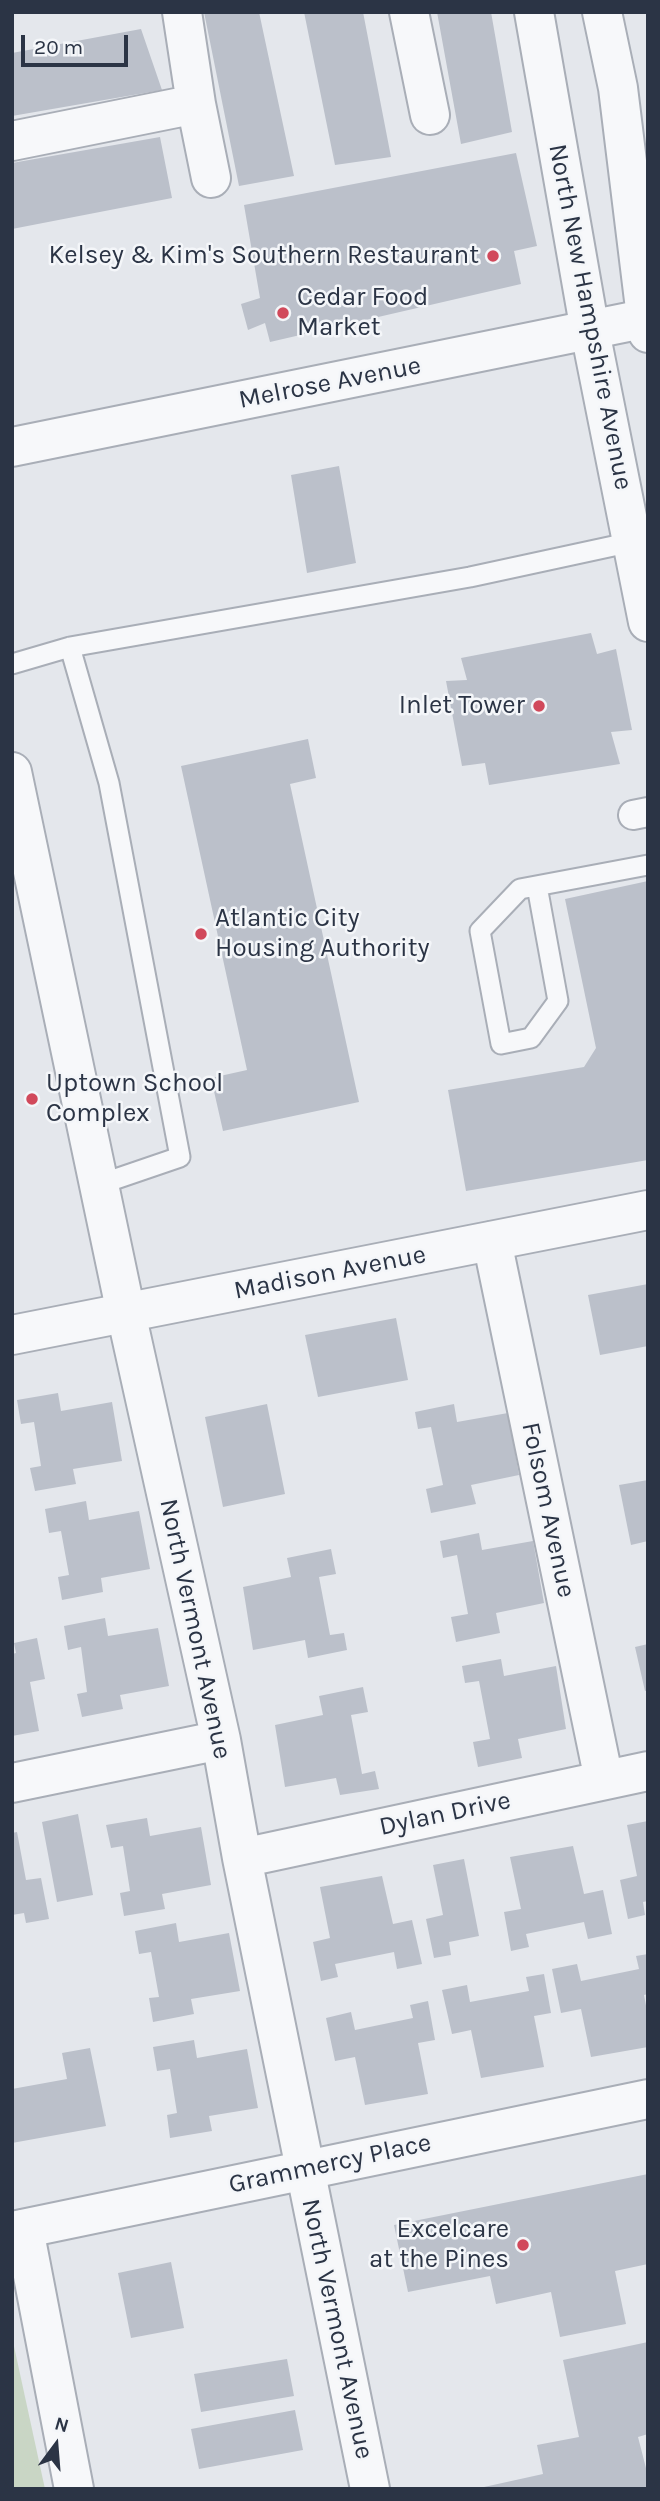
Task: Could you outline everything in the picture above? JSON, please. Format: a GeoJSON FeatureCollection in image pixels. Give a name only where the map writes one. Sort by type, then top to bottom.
{"type":"FeatureCollection","features":[{"type":"Feature","properties":{"kind":"street"},"geometry":{"type":"LineString","coordinates":[[183,12],[196,104],[211,178]]}},
{"type":"Feature","properties":{"kind":"street"},"geometry":{"type":"LineString","coordinates":[[409,12],[430,115]]}},
{"type":"Feature","properties":{"kind":"street","name":"North New Hampshire Avenue"},"geometry":{"type":"LineString","coordinates":[[534,12],[590,331],[648,622]]}},
{"type":"Feature","properties":{"kind":"street","name":"North New Hampshire Avenue"},"geometry":{"type":"LineString","coordinates":[[602,12],[618,88],[647,323]]}},
{"type":"Feature","properties":{"kind":"street"},"geometry":{"type":"LineString","coordinates":[[12,141],[196,104]]}},
{"type":"Feature","properties":{"kind":"street","name":"Melrose Avenue"},"geometry":{"type":"LineString","coordinates":[[12,447],[590,331],[647,323]]}},
{"type":"Feature","properties":{"kind":"street","name":"North Vermont Avenue"},"geometry":{"type":"LineString","coordinates":[[12,772],[126,1313],[221,1740],[242,1858],[370,2489]]}},
{"type":"Feature","properties":{"kind":"street","name":"Madison Avenue"},"geometry":{"type":"LineString","coordinates":[[12,1335],[648,1210]]}},
{"type":"Feature","properties":{"kind":"street","name":"Folsom Avenue"},"geometry":{"type":"LineString","coordinates":[[492,1241],[604,1780]]}},
{"type":"Feature","properties":{"kind":"street"},"geometry":{"type":"LineString","coordinates":[[12,1783],[221,1740]]}},
{"type":"Feature","properties":{"kind":"street","name":"Dylan Drive"},"geometry":{"type":"LineString","coordinates":[[242,1858],[648,1771]]}},
{"type":"Feature","properties":{"kind":"street","name":"Grammercy Place"},"geometry":{"type":"LineString","coordinates":[[18,2230],[648,2099]]}},
{"type":"Feature","properties":{"kind":"street"},"geometry":{"type":"LineString","coordinates":[[18,2230],[74,2489]]}},
{"type":"Feature","properties":{"kind":"lane"},"geometry":{"type":"LineString","coordinates":[[12,664],[70,647],[470,577],[632,542]]}},
{"type":"Feature","properties":{"kind":"lane"},"geometry":{"type":"LineString","coordinates":[[70,647],[109,783],[180,1157],[99,1185]]}},
{"type":"Feature","properties":{"kind":"lane"},"geometry":{"type":"LineString","coordinates":[[537,886],[558,1001],[531,1038],[501,1044],[480,931],[520,889],[648,865]]}},
{"type":"Feature","properties":{"kind":"green space"},"geometry":{"type":"Polygon","coordinates":[[[12,2337],[45,2489],[12,2489],[12,2337]]]}},
{"type":"Feature","properties":{"kind":"building"},"geometry":{"type":"Polygon","coordinates":[[[204,12],[259,12],[294,176],[239,186],[204,12]]]}},
{"type":"Feature","properties":{"kind":"building"},"geometry":{"type":"Polygon","coordinates":[[[304,12],[363,12],[391,157],[335,165],[304,12]]]}},
{"type":"Feature","properties":{"kind":"building"},"geometry":{"type":"Polygon","coordinates":[[[437,12],[491,12],[512,132],[461,144],[437,12]]]}},
{"type":"Feature","properties":{"kind":"building"},"geometry":{"type":"Polygon","coordinates":[[[141,29],[162,90],[12,116],[12,53],[141,29]]]}},
{"type":"Feature","properties":{"kind":"building"},"geometry":{"type":"Polygon","coordinates":[[[160,137],[172,198],[12,229],[12,163],[160,137]]]}},
{"type":"Feature","properties":{"kind":"building"},"geometry":{"type":"Polygon","coordinates":[[[516,153],[537,246],[514,251],[521,284],[270,342],[265,323],[248,330],[241,304],[260,298],[244,205],[516,153]]]}},
{"type":"Feature","properties":{"kind":"building"},"geometry":{"type":"Polygon","coordinates":[[[339,466],[356,563],[307,573],[291,475],[339,466]]]}},
{"type":"Feature","properties":{"kind":"building","name":"Inlet Tower"},"geometry":{"type":"Polygon","coordinates":[[[591,633],[597,654],[616,649],[632,730],[611,732],[620,764],[489,785],[485,763],[462,766],[446,681],[467,680],[461,658],[591,633]]]}},
{"type":"Feature","properties":{"kind":"building"},"geometry":{"type":"Polygon","coordinates":[[[308,739],[316,778],[290,784],[359,1102],[223,1131],[211,1078],[247,1070],[181,766],[308,739]]]}},
{"type":"Feature","properties":{"kind":"building"},"geometry":{"type":"Polygon","coordinates":[[[648,881],[648,1160],[466,1191],[448,1090],[584,1067],[596,1048],[565,899],[648,881]]]}},
{"type":"Feature","properties":{"kind":"building"},"geometry":{"type":"Polygon","coordinates":[[[648,1284],[648,1346],[600,1355],[588,1295],[648,1284]]]}},
{"type":"Feature","properties":{"kind":"building"},"geometry":{"type":"Polygon","coordinates":[[[396,1318],[408,1380],[318,1397],[305,1335],[396,1318]]]}},
{"type":"Feature","properties":{"kind":"building"},"geometry":{"type":"Polygon","coordinates":[[[58,1393],[61,1411],[112,1402],[122,1461],[73,1469],[76,1484],[35,1491],[30,1468],[41,1466],[34,1422],[21,1424],[17,1400],[58,1393]]]}},
{"type":"Feature","properties":{"kind":"building"},"geometry":{"type":"Polygon","coordinates":[[[267,1404],[285,1494],[223,1507],[205,1417],[267,1404]]]}},
{"type":"Feature","properties":{"kind":"building"},"geometry":{"type":"Polygon","coordinates":[[[454,1404],[457,1422],[508,1413],[519,1475],[471,1485],[476,1504],[431,1513],[426,1489],[443,1485],[431,1427],[418,1429],[415,1412],[454,1404]]]}},
{"type":"Feature","properties":{"kind":"building"},"geometry":{"type":"Polygon","coordinates":[[[648,1480],[648,1541],[631,1545],[619,1485],[648,1480]]]}},
{"type":"Feature","properties":{"kind":"building"},"geometry":{"type":"Polygon","coordinates":[[[86,1501],[89,1520],[139,1511],[150,1569],[101,1578],[103,1592],[62,1600],[58,1577],[69,1575],[61,1531],[49,1533],[45,1509],[86,1501]]]}},
{"type":"Feature","properties":{"kind":"building"},"geometry":{"type":"Polygon","coordinates":[[[479,1533],[482,1550],[533,1541],[544,1603],[496,1613],[500,1633],[456,1642],[451,1617],[468,1614],[457,1555],[443,1558],[440,1541],[479,1533]]]}},
{"type":"Feature","properties":{"kind":"building"},"geometry":{"type":"Polygon","coordinates":[[[331,1549],[336,1574],[319,1577],[330,1635],[344,1633],[347,1650],[308,1658],[305,1640],[253,1650],[243,1587],[291,1577],[287,1558],[331,1549]]]}},
{"type":"Feature","properties":{"kind":"building"},"geometry":{"type":"Polygon","coordinates":[[[105,1618],[108,1636],[158,1628],[169,1686],[120,1695],[123,1709],[82,1717],[77,1694],[87,1692],[81,1647],[68,1650],[64,1626],[105,1618]]]}},
{"type":"Feature","properties":{"kind":"building"},"geometry":{"type":"Polygon","coordinates":[[[37,1638],[45,1679],[30,1682],[39,1731],[12,1736],[12,1654],[16,1653],[14,1643],[37,1638]]]}},
{"type":"Feature","properties":{"kind":"building"},"geometry":{"type":"Polygon","coordinates":[[[648,1644],[648,1690],[645,1691],[635,1647],[648,1644]]]}},
{"type":"Feature","properties":{"kind":"building"},"geometry":{"type":"Polygon","coordinates":[[[501,1659],[504,1676],[556,1666],[566,1729],[518,1739],[522,1758],[478,1767],[473,1742],[490,1739],[479,1681],[465,1683],[462,1666],[501,1659]]]}},
{"type":"Feature","properties":{"kind":"building"},"geometry":{"type":"Polygon","coordinates":[[[363,1687],[368,1712],[351,1715],[362,1774],[375,1771],[379,1789],[340,1795],[336,1778],[285,1787],[275,1725],[323,1715],[319,1696],[363,1687]]]}},
{"type":"Feature","properties":{"kind":"building"},"geometry":{"type":"Polygon","coordinates":[[[78,1814],[93,1895],[57,1902],[42,1822],[78,1814]]]}},
{"type":"Feature","properties":{"kind":"building"},"geometry":{"type":"Polygon","coordinates":[[[147,1818],[150,1836],[201,1827],[211,1885],[162,1894],[165,1909],[124,1916],[120,1893],[130,1891],[123,1846],[111,1848],[106,1825],[147,1818]]]}},
{"type":"Feature","properties":{"kind":"building"},"geometry":{"type":"Polygon","coordinates":[[[648,1821],[648,1901],[643,1902],[645,1915],[628,1919],[620,1880],[637,1876],[627,1825],[648,1821]]]}},
{"type":"Feature","properties":{"kind":"building"},"geometry":{"type":"Polygon","coordinates":[[[17,1832],[26,1880],[41,1878],[49,1919],[26,1923],[24,1913],[12,1915],[12,1833],[17,1832]]]}},
{"type":"Feature","properties":{"kind":"building"},"geometry":{"type":"Polygon","coordinates":[[[573,1846],[584,1894],[603,1890],[612,1934],[588,1939],[584,1922],[526,1934],[529,1947],[511,1951],[504,1912],[521,1909],[510,1857],[573,1846]]]}},
{"type":"Feature","properties":{"kind":"building"},"geometry":{"type":"Polygon","coordinates":[[[464,1859],[479,1936],[449,1942],[451,1955],[434,1958],[426,1919],[443,1915],[433,1865],[464,1859]]]}},
{"type":"Feature","properties":{"kind":"building"},"geometry":{"type":"Polygon","coordinates":[[[382,1876],[393,1924],[412,1920],[422,1964],[397,1969],[394,1952],[335,1964],[338,1977],[321,1981],[313,1942],[330,1938],[320,1887],[382,1876]]]}},
{"type":"Feature","properties":{"kind":"building"},"geometry":{"type":"Polygon","coordinates":[[[176,1923],[179,1942],[229,1933],[240,1991],[191,1999],[194,2014],[153,2022],[149,1998],[159,1997],[151,1952],[139,1954],[135,1931],[176,1923]]]}},
{"type":"Feature","properties":{"kind":"building"},"geometry":{"type":"Polygon","coordinates":[[[648,1954],[648,1994],[644,1995],[648,2016],[648,2047],[591,2057],[581,2009],[561,2013],[552,1969],[577,1964],[581,1981],[639,1969],[636,1956],[648,1954]]]}},
{"type":"Feature","properties":{"kind":"building"},"geometry":{"type":"Polygon","coordinates":[[[544,1974],[551,2013],[534,2016],[544,2067],[481,2078],[471,2030],[452,2034],[442,1990],[467,1985],[470,2002],[529,1991],[526,1977],[544,1974]]]}},
{"type":"Feature","properties":{"kind":"building"},"geometry":{"type":"Polygon","coordinates":[[[428,2001],[435,2040],[418,2043],[428,2094],[365,2105],[355,2057],[335,2061],[326,2018],[351,2012],[355,2030],[413,2018],[410,2005],[428,2001]]]}},
{"type":"Feature","properties":{"kind":"building"},"geometry":{"type":"Polygon","coordinates":[[[194,2040],[197,2058],[247,2049],[258,2108],[209,2116],[212,2131],[170,2138],[167,2115],[177,2113],[170,2069],[157,2071],[153,2047],[194,2040]]]}},
{"type":"Feature","properties":{"kind":"building"},"geometry":{"type":"Polygon","coordinates":[[[90,2048],[106,2126],[12,2143],[12,2089],[67,2079],[62,2053],[90,2048]]]}},
{"type":"Feature","properties":{"kind":"building","name":"Excelcare at the Pines"},"geometry":{"type":"Polygon","coordinates":[[[648,2174],[648,2264],[615,2271],[626,2324],[560,2337],[551,2292],[496,2304],[490,2276],[408,2292],[394,2225],[648,2174]]]}},
{"type":"Feature","properties":{"kind":"building"},"geometry":{"type":"Polygon","coordinates":[[[171,2262],[184,2328],[131,2338],[118,2273],[171,2262]]]}},
{"type":"Feature","properties":{"kind":"building"},"geometry":{"type":"Polygon","coordinates":[[[648,2342],[648,2434],[638,2437],[648,2476],[648,2485],[644,2489],[475,2489],[543,2474],[537,2445],[579,2437],[563,2360],[648,2342]]]}},
{"type":"Feature","properties":{"kind":"building"},"geometry":{"type":"Polygon","coordinates":[[[287,2359],[294,2396],[201,2412],[194,2374],[287,2359]]]}},
{"type":"Feature","properties":{"kind":"building"},"geometry":{"type":"Polygon","coordinates":[[[295,2410],[303,2450],[199,2469],[191,2429],[295,2410]]]}},
{"type":"Feature","properties":{"kind":"place","name":"Kelsey & Kim's Southern Restaurant"},"geometry":{"type":"Point","coordinates":[493,256]}},
{"type":"Feature","properties":{"kind":"place","name":"Cedar Food Market"},"geometry":{"type":"Point","coordinates":[283,313]}},
{"type":"Feature","properties":{"kind":"place","name":"Inlet Tower"},"geometry":{"type":"Point","coordinates":[539,706]}},
{"type":"Feature","properties":{"kind":"place","name":"Atlantic City Housing Authority"},"geometry":{"type":"Point","coordinates":[201,934]}},
{"type":"Feature","properties":{"kind":"place","name":"Uptown School Complex"},"geometry":{"type":"Point","coordinates":[32,1099]}},
{"type":"Feature","properties":{"kind":"place","name":"Excelcare at the Pines"},"geometry":{"type":"Point","coordinates":[523,2245]}}]}
